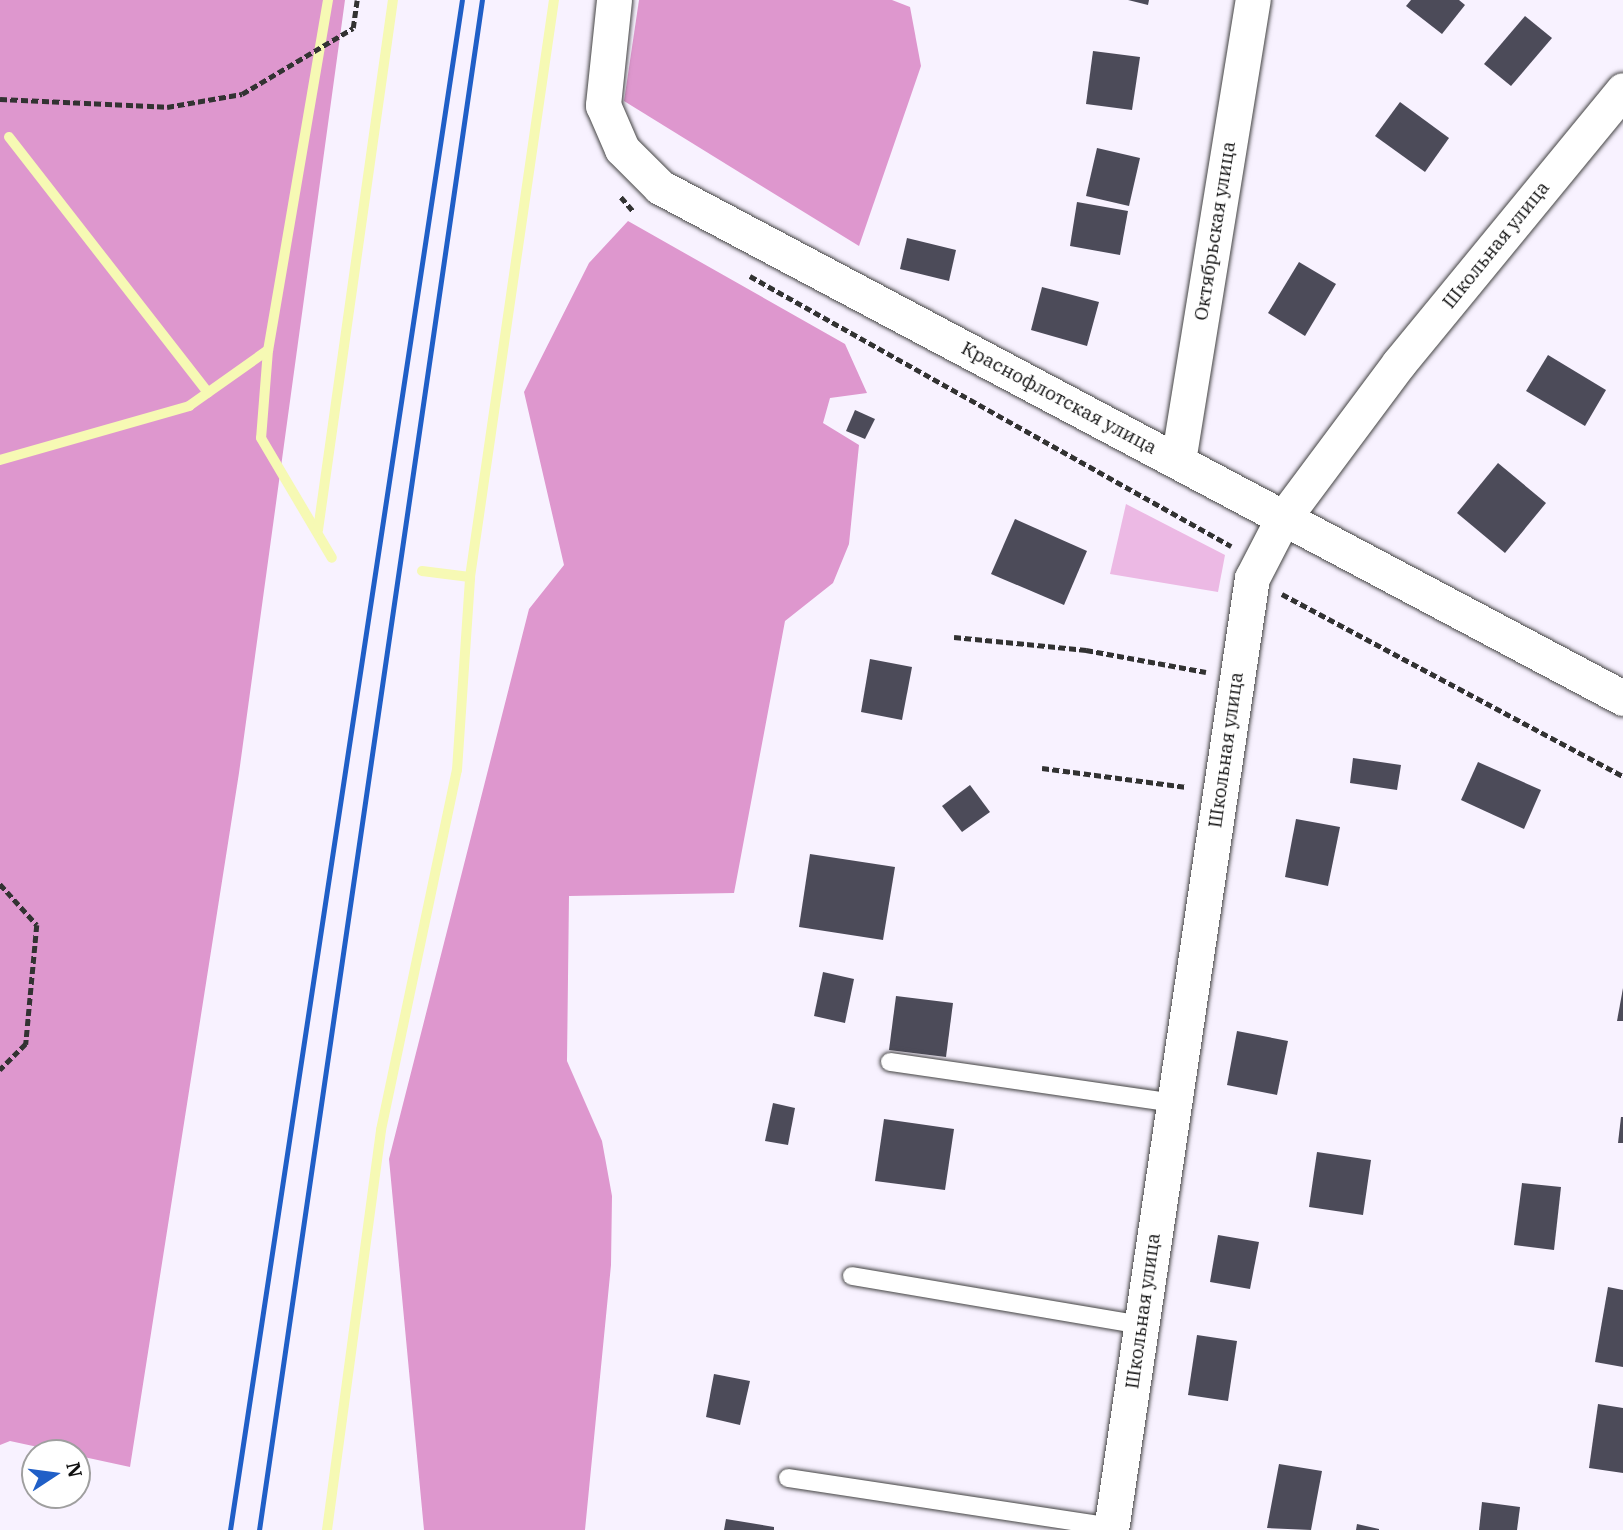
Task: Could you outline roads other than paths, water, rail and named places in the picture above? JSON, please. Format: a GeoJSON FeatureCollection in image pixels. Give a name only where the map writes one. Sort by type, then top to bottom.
{"type":"FeatureCollection","features":[{"type":"Feature","properties":{"kind":"street","name":"Октябрьская улица"},"geometry":{"type":"LineString","coordinates":[[1178,461],[1253,0]]}},
{"type":"Feature","properties":{"kind":"street","name":"Краснофлотская улица"},"geometry":{"type":"LineString","coordinates":[[612,10],[603,105],[622,149],[660,187],[1178,461],[1282,520],[1623,698]]}},
{"type":"Feature","properties":{"kind":"street","name":"Школьная улица"},"geometry":{"type":"LineString","coordinates":[[1111,1528],[1252,578],[1282,520],[1399,363],[1623,90]]}},
{"type":"Feature","properties":{"kind":"lane"},"geometry":{"type":"LineString","coordinates":[[890,1062],[1174,1103]]}},
{"type":"Feature","properties":{"kind":"lane"},"geometry":{"type":"LineString","coordinates":[[852,1276],[1141,1325]]}},
{"type":"Feature","properties":{"kind":"lane"},"geometry":{"type":"LineString","coordinates":[[788,1478],[1111,1528]]}},
{"type":"Feature","properties":{"kind":"waterway"},"geometry":{"type":"LineString","coordinates":[[328,0],[268,350],[261,438],[332,558]]}},
{"type":"Feature","properties":{"kind":"waterway"},"geometry":{"type":"LineString","coordinates":[[318,530],[393,0]]}},
{"type":"Feature","properties":{"kind":"waterway"},"geometry":{"type":"LineString","coordinates":[[327,1530],[381,1130],[457,770],[470,577],[554,0]]}},
{"type":"Feature","properties":{"kind":"waterway"},"geometry":{"type":"LineString","coordinates":[[9,137],[208,393]]}},
{"type":"Feature","properties":{"kind":"waterway"},"geometry":{"type":"LineString","coordinates":[[0,460],[189,406],[268,350]]}},
{"type":"Feature","properties":{"kind":"waterway"},"geometry":{"type":"LineString","coordinates":[[422,571],[470,577]]}},
{"type":"Feature","properties":{"kind":"railway"},"geometry":{"type":"LineString","coordinates":[[230,1530],[462,0]]}},
{"type":"Feature","properties":{"kind":"railway"},"geometry":{"type":"LineString","coordinates":[[259,1530],[482,0]]}}]}
